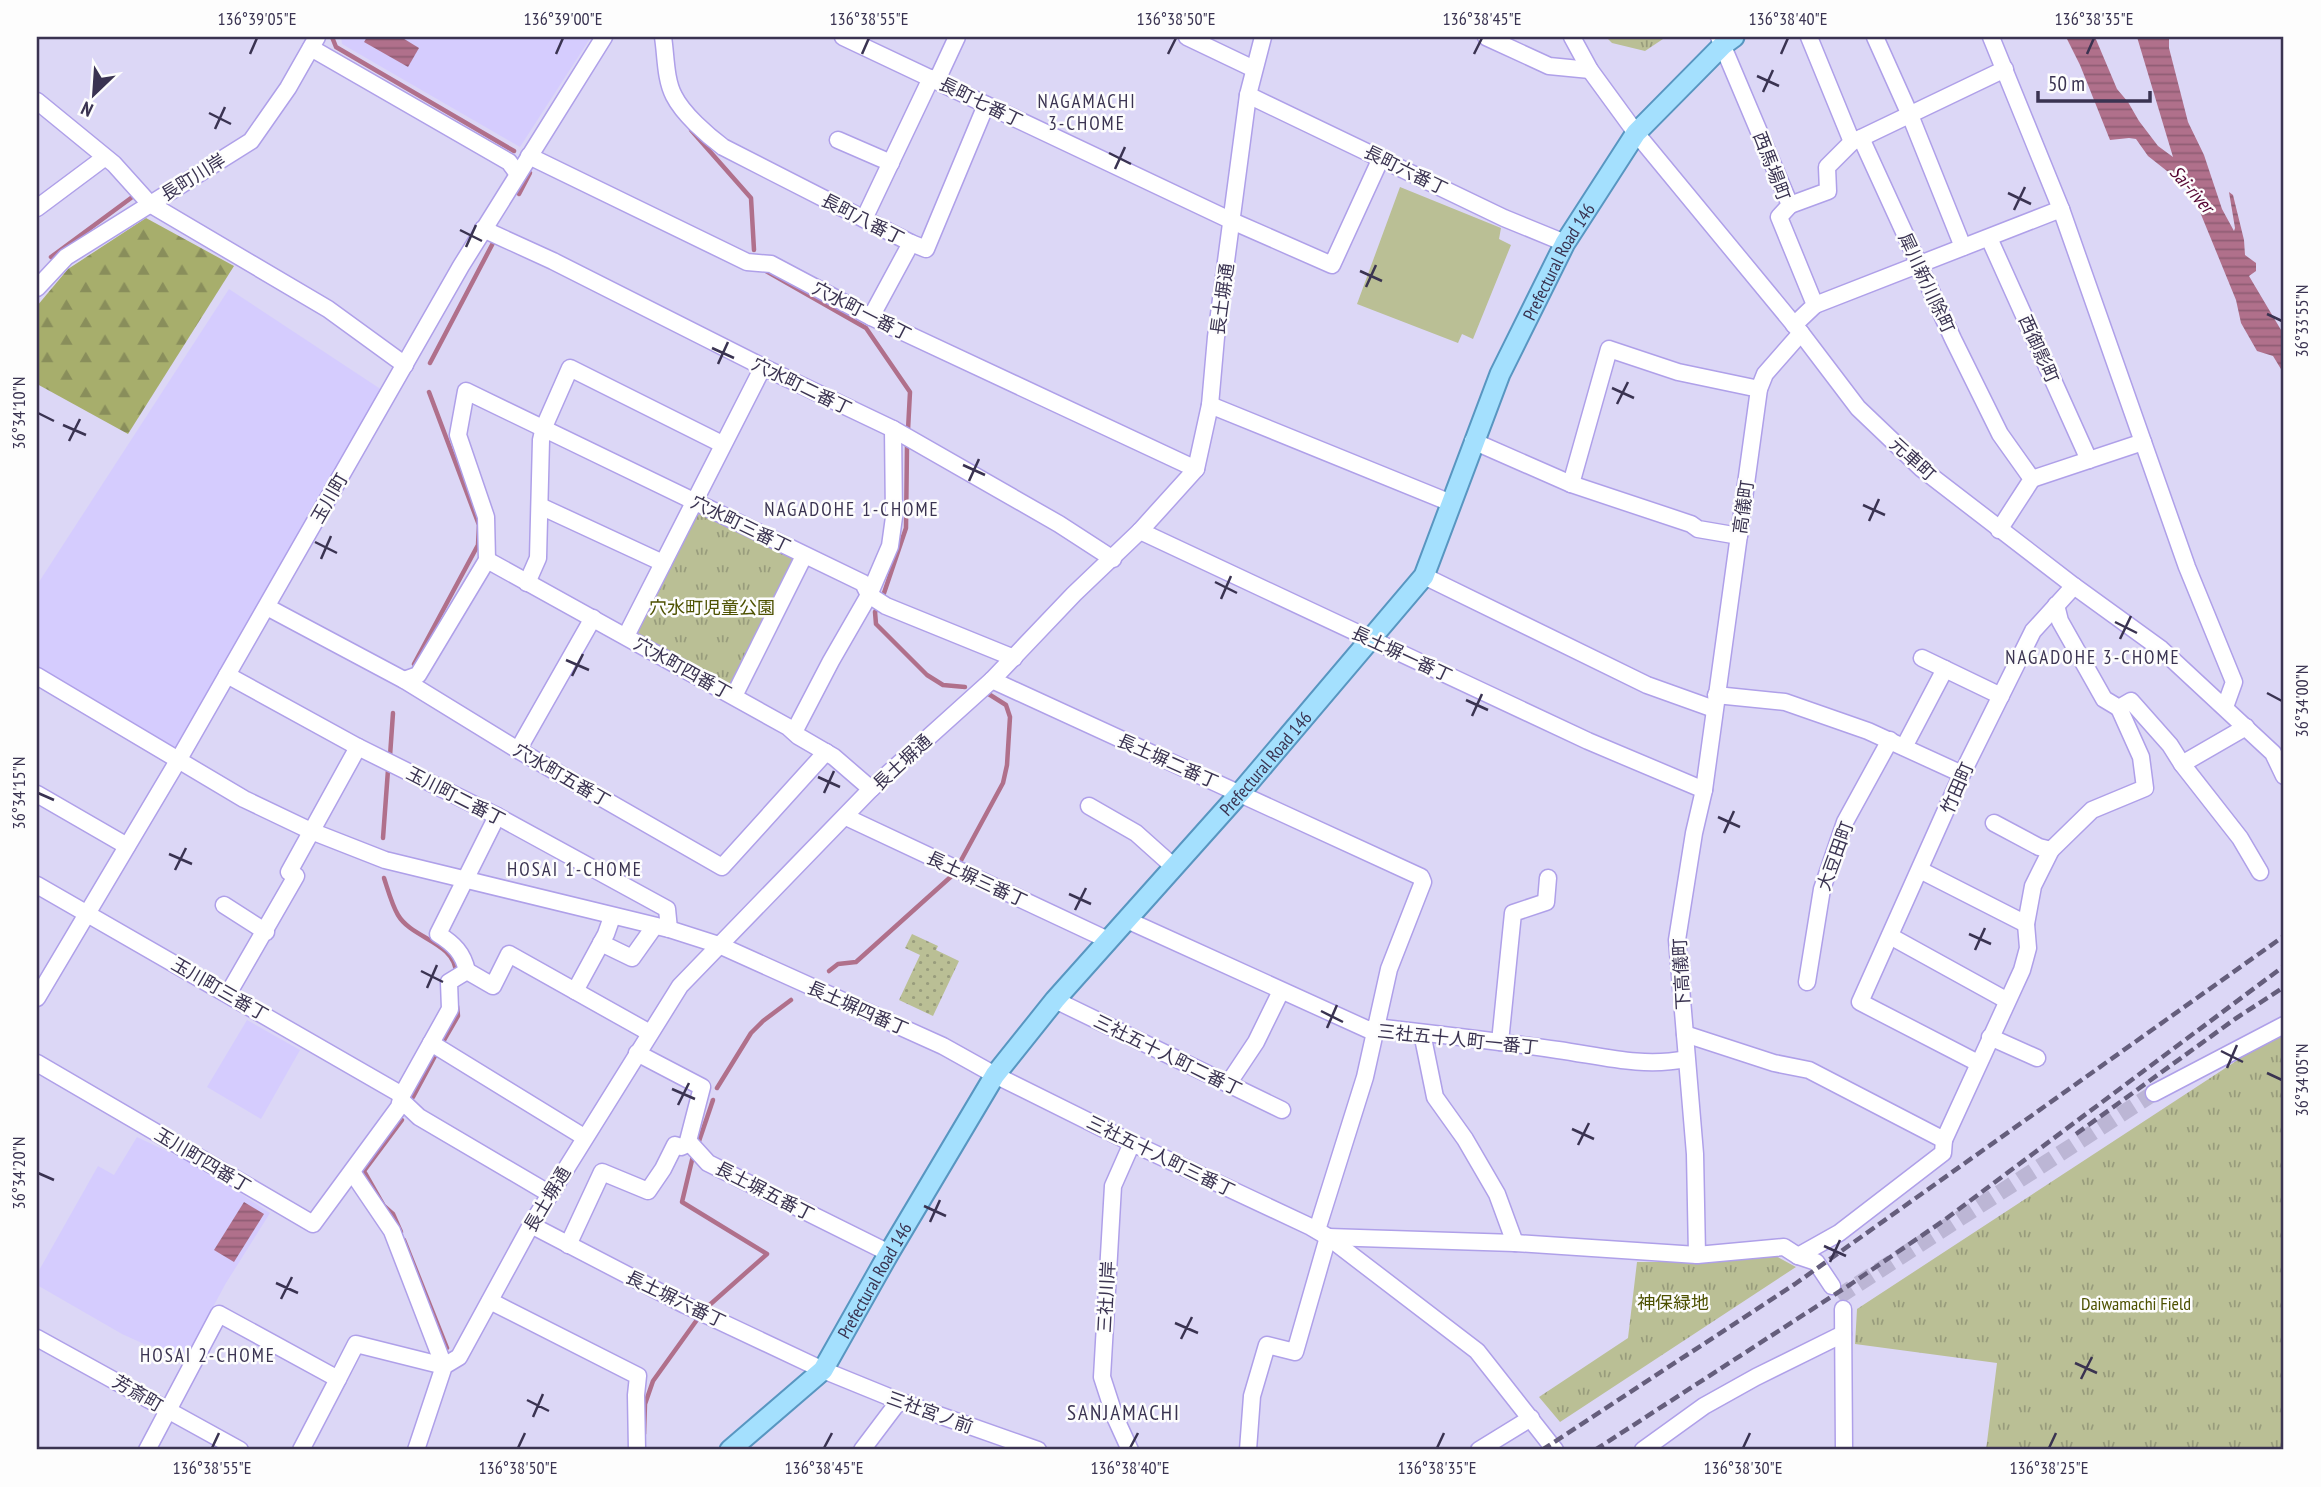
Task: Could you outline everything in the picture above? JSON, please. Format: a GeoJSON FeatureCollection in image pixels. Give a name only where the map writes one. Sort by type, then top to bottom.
{"type":"FeatureCollection","features":[{"type":"Feature","properties":{"kind":"main road","name":"Prefectural Road 146"},"geometry":{"type":"LineString","coordinates":[[730,1450],[823,1370],[995,1075],[1055,1000],[1240,793],[1424,576],[1500,374],[1565,243],[1636,133],[1725,40]]}},
{"type":"Feature","properties":{"kind":"street","name":"玉川町"},"geometry":{"type":"LineString","coordinates":[[37,998],[179,759],[483,229],[604,37]]}},
{"type":"Feature","properties":{"kind":"street","name":"長町八番丁"},"geometry":{"type":"LineString","coordinates":[[663,37],[669,82],[674,97],[704,132],[723,147],[911,243]]}},
{"type":"Feature","properties":{"kind":"street","name":"長町七番丁"},"geometry":{"type":"LineString","coordinates":[[843,37],[1232,221],[1332,265],[1381,158]]}},
{"type":"Feature","properties":{"kind":"street"},"geometry":{"type":"LineString","coordinates":[[864,219],[957,37]]}},
{"type":"Feature","properties":{"kind":"street"},"geometry":{"type":"LineString","coordinates":[[1187,37],[1254,69]]}},
{"type":"Feature","properties":{"kind":"street","name":"長土塀通"},"geometry":{"type":"LineString","coordinates":[[416,1450],[444,1366],[459,1357],[531,1225],[680,986],[871,789],[992,680],[1074,594],[1113,559],[1196,469],[1210,405],[1216,337],[1248,95],[1263,37]]}},
{"type":"Feature","properties":{"kind":"street"},"geometry":{"type":"LineString","coordinates":[[1486,37],[1549,66],[1590,70]]}},
{"type":"Feature","properties":{"kind":"street","name":"元車町"},"geometry":{"type":"LineString","coordinates":[[1572,37],[1590,70],[1636,133],[1798,329],[1858,408],[1922,469],[1999,530],[2161,649],[2273,754],[2284,776]]}},
{"type":"Feature","properties":{"kind":"street","name":"犀川新川除町"},"geometry":{"type":"LineString","coordinates":[[1809,37],[1856,140],[2000,434],[2032,479]]}},
{"type":"Feature","properties":{"kind":"street"},"geometry":{"type":"LineString","coordinates":[[1875,37],[1910,115],[1963,247]]}},
{"type":"Feature","properties":{"kind":"street"},"geometry":{"type":"LineString","coordinates":[[1991,37],[2061,209],[2187,567],[2234,682],[2225,707]]}},
{"type":"Feature","properties":{"kind":"street","name":"西馬場町"},"geometry":{"type":"LineString","coordinates":[[1725,40],[1790,205],[1779,218],[1815,304]]}},
{"type":"Feature","properties":{"kind":"street"},"geometry":{"type":"LineString","coordinates":[[314,42],[509,162],[518,174]]}},
{"type":"Feature","properties":{"kind":"street","name":"長町川岸"},"geometry":{"type":"LineString","coordinates":[[37,288],[66,257],[251,141],[288,88],[314,42]]}},
{"type":"Feature","properties":{"kind":"street"},"geometry":{"type":"LineString","coordinates":[[1790,205],[1828,191],[1827,167],[1856,140],[2005,69]]}},
{"type":"Feature","properties":{"kind":"street","name":"長町六番丁"},"geometry":{"type":"LineString","coordinates":[[1248,95],[1504,218],[1565,243]]}},
{"type":"Feature","properties":{"kind":"street"},"geometry":{"type":"LineString","coordinates":[[37,101],[114,164],[150,204],[328,309],[405,365]]}},
{"type":"Feature","properties":{"kind":"street"},"geometry":{"type":"LineString","coordinates":[[871,317],[911,243],[926,249],[986,105]]}},
{"type":"Feature","properties":{"kind":"street"},"geometry":{"type":"LineString","coordinates":[[838,140],[891,163]]}},
{"type":"Feature","properties":{"kind":"street","name":"穴水町一番丁"},"geometry":{"type":"LineString","coordinates":[[529,156],[747,262],[771,264],[871,317],[1196,469]]}},
{"type":"Feature","properties":{"kind":"street"},"geometry":{"type":"LineString","coordinates":[[37,208],[104,158]]}},
{"type":"Feature","properties":{"kind":"street"},"geometry":{"type":"LineString","coordinates":[[1798,329],[1815,304],[2061,209]]}},
{"type":"Feature","properties":{"kind":"street","name":"穴水町二番丁"},"geometry":{"type":"LineString","coordinates":[[483,229],[893,429],[1049,518],[1113,559]]}},
{"type":"Feature","properties":{"kind":"street","name":"西御影町"},"geometry":{"type":"LineString","coordinates":[[1989,238],[2089,460]]}},
{"type":"Feature","properties":{"kind":"street","name":"高儀町"},"geometry":{"type":"LineString","coordinates":[[1715,702],[1759,389],[1765,374],[1798,329]]}},
{"type":"Feature","properties":{"kind":"street"},"geometry":{"type":"LineString","coordinates":[[1571,484],[1609,349],[1678,372],[1759,389]]}},
{"type":"Feature","properties":{"kind":"street"},"geometry":{"type":"LineString","coordinates":[[626,636],[763,367]]}},
{"type":"Feature","properties":{"kind":"street"},"geometry":{"type":"LineString","coordinates":[[527,583],[538,558],[541,440],[570,368],[722,444]]}},
{"type":"Feature","properties":{"kind":"street","name":"穴水町三番丁"},"geometry":{"type":"LineString","coordinates":[[486,560],[486,517],[457,435],[466,391],[863,583],[869,595],[886,606],[1014,658]]}},
{"type":"Feature","properties":{"kind":"street"},"geometry":{"type":"LineString","coordinates":[[1210,405],[1451,503]]}},
{"type":"Feature","properties":{"kind":"street"},"geometry":{"type":"LineString","coordinates":[[794,732],[869,595],[890,546],[894,517],[893,429]]}},
{"type":"Feature","properties":{"kind":"street"},"geometry":{"type":"LineString","coordinates":[[1474,441],[1571,484],[1691,524],[1698,530],[1739,536]]}},
{"type":"Feature","properties":{"kind":"street"},"geometry":{"type":"LineString","coordinates":[[1999,530],[2032,479],[2143,442]]}},
{"type":"Feature","properties":{"kind":"street"},"geometry":{"type":"LineString","coordinates":[[540,506],[663,563]]}},
{"type":"Feature","properties":{"kind":"street","name":"長土塀一番丁"},"geometry":{"type":"LineString","coordinates":[[1140,531],[1588,741],[1704,790]]}},
{"type":"Feature","properties":{"kind":"street"},"geometry":{"type":"LineString","coordinates":[[734,696],[804,556]]}},
{"type":"Feature","properties":{"kind":"street"},"geometry":{"type":"LineString","coordinates":[[404,680],[418,675],[486,560]]}},
{"type":"Feature","properties":{"kind":"street","name":"穴水町四番丁"},"geometry":{"type":"LineString","coordinates":[[486,560],[734,696],[826,751],[871,789]]}},
{"type":"Feature","properties":{"kind":"street"},"geometry":{"type":"LineString","coordinates":[[1424,576],[1647,685],[1715,702],[1785,702],[1897,743],[1962,775]]}},
{"type":"Feature","properties":{"kind":"street","name":"竹田町"},"geometry":{"type":"LineString","coordinates":[[1978,1063],[1860,1002],[1962,775],[2033,631],[2074,586]]}},
{"type":"Feature","properties":{"kind":"street"},"geometry":{"type":"LineString","coordinates":[[1798,1256],[1839,1233],[1943,1153],[1944,1140],[2022,970],[2028,948],[2026,924],[2033,886],[2051,850],[2092,810],[2145,788],[2141,757],[2119,708],[2104,699],[2060,621],[2056,605]]}},
{"type":"Feature","properties":{"kind":"street","name":"穴水町五番丁"},"geometry":{"type":"LineString","coordinates":[[267,607],[404,680],[518,750],[722,867],[826,751]]}},
{"type":"Feature","properties":{"kind":"street"},"geometry":{"type":"LineString","coordinates":[[518,750],[593,618]]}},
{"type":"Feature","properties":{"kind":"street"},"geometry":{"type":"LineString","coordinates":[[1922,658],[2001,696]]}},
{"type":"Feature","properties":{"kind":"street","name":"大豆田町"},"geometry":{"type":"LineString","coordinates":[[1807,982],[1820,892],[1846,822],[1945,669]]}},
{"type":"Feature","properties":{"kind":"street","name":"玉川町二番丁"},"geometry":{"type":"LineString","coordinates":[[227,675],[358,747],[497,816],[667,909],[662,928]]}},
{"type":"Feature","properties":{"kind":"street","name":"長土塀四番丁"},"geometry":{"type":"LineString","coordinates":[[37,676],[244,799],[310,831],[385,860],[662,928],[719,945],[943,1046],[995,1075]]}},
{"type":"Feature","properties":{"kind":"street","name":"長土塀二番丁"},"geometry":{"type":"LineString","coordinates":[[992,680],[1421,877],[1423,882],[1389,969],[1375,1027]]}},
{"type":"Feature","properties":{"kind":"street"},"geometry":{"type":"LineString","coordinates":[[2119,708],[2131,701],[2170,745],[2240,838],[2260,872]]}},
{"type":"Feature","properties":{"kind":"street","name":"下高儀町"},"geometry":{"type":"LineString","coordinates":[[1697,1255],[1695,1154],[1677,940],[1694,833],[1704,790],[1715,702]]}},
{"type":"Feature","properties":{"kind":"street"},"geometry":{"type":"LineString","coordinates":[[2182,764],[2246,727]]}},
{"type":"Feature","properties":{"kind":"street"},"geometry":{"type":"LineString","coordinates":[[228,994],[296,877],[289,872],[358,747]]}},
{"type":"Feature","properties":{"kind":"street"},"geometry":{"type":"LineString","coordinates":[[37,794],[127,846]]}},
{"type":"Feature","properties":{"kind":"street"},"geometry":{"type":"LineString","coordinates":[[1089,806],[1136,833],[1174,867]]}},
{"type":"Feature","properties":{"kind":"street"},"geometry":{"type":"LineString","coordinates":[[444,1366],[393,1231],[352,1172],[399,1107],[450,1009],[449,982],[460,975],[464,959],[452,943],[438,934],[497,816]]}},
{"type":"Feature","properties":{"kind":"street","name":"長土塀三番丁"},"geometry":{"type":"LineString","coordinates":[[846,817],[1108,940]]}},
{"type":"Feature","properties":{"kind":"street"},"geometry":{"type":"LineString","coordinates":[[1994,823],[2039,847],[2051,850]]}},
{"type":"Feature","properties":{"kind":"street"},"geometry":{"type":"LineString","coordinates":[[1920,870],[2026,924]]}},
{"type":"Feature","properties":{"kind":"street"},"geometry":{"type":"LineString","coordinates":[[1500,1042],[1513,913],[1546,902],[1548,878]]}},
{"type":"Feature","properties":{"kind":"street","name":"玉川町三番丁"},"geometry":{"type":"LineString","coordinates":[[37,885],[228,994],[402,1098],[419,1117],[550,1194]]}},
{"type":"Feature","properties":{"kind":"street"},"geometry":{"type":"LineString","coordinates":[[223,905],[266,932]]}},
{"type":"Feature","properties":{"kind":"street"},"geometry":{"type":"LineString","coordinates":[[575,991],[612,916]]}},
{"type":"Feature","properties":{"kind":"street","name":"三社五十人町一番丁"},"geometry":{"type":"LineString","coordinates":[[1127,920],[1369,1030],[1375,1027],[1422,1032],[1614,1060],[1664,1063],[1686,1059]]}},
{"type":"Feature","properties":{"kind":"street"},"geometry":{"type":"LineString","coordinates":[[601,943],[632,958],[662,928]]}},
{"type":"Feature","properties":{"kind":"street"},"geometry":{"type":"LineString","coordinates":[[1890,936],[2006,1000]]}},
{"type":"Feature","properties":{"kind":"street"},"geometry":{"type":"LineString","coordinates":[[460,975],[493,986],[509,954],[650,1033]]}},
{"type":"Feature","properties":{"kind":"street"},"geometry":{"type":"LineString","coordinates":[[1228,1084],[1256,1042],[1281,991]]}},
{"type":"Feature","properties":{"kind":"street","name":"三社五十人町二番丁"},"geometry":{"type":"LineString","coordinates":[[1055,1000],[1282,1110]]}},
{"type":"Feature","properties":{"kind":"street"},"geometry":{"type":"LineString","coordinates":[[2154,1093],[2284,1025]]}},
{"type":"Feature","properties":{"kind":"street"},"geometry":{"type":"LineString","coordinates":[[1248,1450],[1252,1396],[1267,1345],[1295,1352],[1323,1233],[1365,1077],[1375,1027]]}},
{"type":"Feature","properties":{"kind":"street"},"geometry":{"type":"LineString","coordinates":[[1422,1032],[1435,1097],[1465,1139],[1497,1194],[1515,1243]]}},
{"type":"Feature","properties":{"kind":"street"},"geometry":{"type":"LineString","coordinates":[[1685,1034],[1774,1063],[1810,1070],[1944,1140]]}},
{"type":"Feature","properties":{"kind":"street"},"geometry":{"type":"LineString","coordinates":[[1990,1037],[2037,1058]]}},
{"type":"Feature","properties":{"kind":"street"},"geometry":{"type":"LineString","coordinates":[[431,1043],[584,1137]]}},
{"type":"Feature","properties":{"kind":"street"},"geometry":{"type":"LineString","coordinates":[[568,1245],[602,1172],[648,1191],[663,1170],[675,1145],[681,1147],[690,1143],[688,1141],[702,1087],[637,1053]]}},
{"type":"Feature","properties":{"kind":"street","name":"玉川町四番丁"},"geometry":{"type":"LineString","coordinates":[[37,1063],[313,1224],[352,1172]]}},
{"type":"Feature","properties":{"kind":"street","name":"三社五十人町三番丁"},"geometry":{"type":"LineString","coordinates":[[995,1075],[1323,1233]]}},
{"type":"Feature","properties":{"kind":"street","name":"長土塀五番丁"},"geometry":{"type":"LineString","coordinates":[[690,1143],[708,1163],[889,1253]]}},
{"type":"Feature","properties":{"kind":"street","name":"三社川岸"},"geometry":{"type":"LineString","coordinates":[[1130,1450],[1115,1418],[1102,1377],[1113,1186],[1132,1143]]}},
{"type":"Feature","properties":{"kind":"street","name":"長土塀六番丁"},"geometry":{"type":"LineString","coordinates":[[531,1225],[823,1370]]}},
{"type":"Feature","properties":{"kind":"street"},"geometry":{"type":"LineString","coordinates":[[1323,1233],[1697,1255],[1784,1247],[1815,1262],[1832,1286]]}},
{"type":"Feature","properties":{"kind":"street"},"geometry":{"type":"LineString","coordinates":[[1323,1233],[1477,1351],[1555,1450]]}},
{"type":"Feature","properties":{"kind":"street"},"geometry":{"type":"LineString","coordinates":[[489,1301],[638,1376],[637,1450]]}},
{"type":"Feature","properties":{"kind":"street"},"geometry":{"type":"LineString","coordinates":[[1843,1309],[1844,1450]]}},
{"type":"Feature","properties":{"kind":"street"},"geometry":{"type":"LineString","coordinates":[[146,1450],[219,1314],[338,1378]]}},
{"type":"Feature","properties":{"kind":"street"},"geometry":{"type":"LineString","coordinates":[[1643,1450],[1704,1406],[1843,1334]]}},
{"type":"Feature","properties":{"kind":"street","name":"芳斎町"},"geometry":{"type":"LineString","coordinates":[[37,1338],[240,1450]]}},
{"type":"Feature","properties":{"kind":"street"},"geometry":{"type":"LineString","coordinates":[[301,1450],[356,1343],[444,1366]]}},
{"type":"Feature","properties":{"kind":"street","name":"三社宮ノ前"},"geometry":{"type":"LineString","coordinates":[[823,1370],[1006,1445],[1038,1450]]}},
{"type":"Feature","properties":{"kind":"street"},"geometry":{"type":"LineString","coordinates":[[862,1450],[899,1401]]}},
{"type":"Feature","properties":{"kind":"street"},"geometry":{"type":"LineString","coordinates":[[1479,1450],[1531,1418]]}},
{"type":"Feature","properties":{"kind":"shaded area"},"geometry":{"type":"Polygon","coordinates":[[[341,37],[591,37],[520,147],[342,44],[341,37]]]}},
{"type":"Feature","properties":{"kind":"shaded area"},"geometry":{"type":"Polygon","coordinates":[[[229,289],[382,390],[175,748],[37,666],[37,585],[229,289]]]}},
{"type":"Feature","properties":{"kind":"shaded area"},"geometry":{"type":"Polygon","coordinates":[[[247,1020],[300,1050],[261,1119],[207,1087],[247,1020]]]}},
{"type":"Feature","properties":{"kind":"shaded area"},"geometry":{"type":"Polygon","coordinates":[[[137,1137],[202,1168],[270,1213],[226,1283],[187,1355],[144,1344],[122,1334],[37,1285],[37,1274],[98,1166],[114,1175],[137,1137]]]}},
{"type":"Feature","properties":{"kind":"green space"},"geometry":{"type":"Polygon","coordinates":[[[1606,37],[1666,37],[1645,51],[1612,43],[1606,37]]]}},
{"type":"Feature","properties":{"kind":"green space"},"geometry":{"type":"Polygon","coordinates":[[[1400,187],[1501,228],[1499,239],[1511,245],[1473,339],[1462,334],[1458,343],[1357,304],[1400,187]]]}},
{"type":"Feature","properties":{"kind":"green space"},"geometry":{"type":"Polygon","coordinates":[[[146,218],[234,266],[128,434],[37,384],[37,306],[68,269],[146,218]]]}},
{"type":"Feature","properties":{"kind":"green space","name":"穴水町児童公園"},"geometry":{"type":"Polygon","coordinates":[[[701,513],[793,558],[795,564],[735,685],[728,687],[638,636],[637,631],[695,516],[701,513]]]}},
{"type":"Feature","properties":{"kind":"green space"},"geometry":{"type":"Polygon","coordinates":[[[912,934],[938,946],[936,950],[959,961],[933,1016],[899,1000],[920,955],[905,948],[912,934]]]}},
{"type":"Feature","properties":{"kind":"green space","name":"Daiwamachi Field"},"geometry":{"type":"Polygon","coordinates":[[[2279,1033],[2284,1034],[2284,1450],[1986,1450],[1997,1363],[1855,1344],[1857,1309],[2279,1033]]]}},
{"type":"Feature","properties":{"kind":"green space","name":"神保緑地"},"geometry":{"type":"Polygon","coordinates":[[[1772,1254],[1796,1267],[1560,1422],[1539,1397],[1628,1338],[1637,1262],[1698,1262],[1772,1254]]]}},
{"type":"Feature","properties":{"kind":"water"},"geometry":{"type":"Polygon","coordinates":[[[367,37],[401,37],[419,48],[408,67],[364,42],[367,37]]]}},
{"type":"Feature","properties":{"kind":"water","name":"Sai-river"},"geometry":{"type":"Polygon","coordinates":[[[2066,37],[2095,37],[2117,89],[2158,146],[2173,157],[2137,37],[2169,37],[2169,48],[2188,122],[2204,155],[2222,209],[2234,231],[2229,192],[2233,195],[2245,255],[2256,263],[2256,271],[2249,276],[2284,335],[2284,374],[2273,356],[2257,351],[2241,323],[2236,300],[2191,190],[2148,156],[2136,139],[2110,140],[2066,37]]]}},
{"type":"Feature","properties":{"kind":"water"},"geometry":{"type":"Polygon","coordinates":[[[244,1202],[264,1214],[234,1262],[214,1250],[244,1202]]]}},
{"type":"Feature","properties":{"kind":"waterway"},"geometry":{"type":"LineString","coordinates":[[332,37],[336,47],[514,151]]}},
{"type":"Feature","properties":{"kind":"waterway"},"geometry":{"type":"LineString","coordinates":[[691,130],[751,198],[754,250]]}},
{"type":"Feature","properties":{"kind":"waterway"},"geometry":{"type":"LineString","coordinates":[[519,194],[530,173]]}},
{"type":"Feature","properties":{"kind":"waterway"},"geometry":{"type":"LineString","coordinates":[[51,257],[131,198]]}},
{"type":"Feature","properties":{"kind":"waterway"},"geometry":{"type":"LineString","coordinates":[[430,363],[493,243]]}},
{"type":"Feature","properties":{"kind":"waterway"},"geometry":{"type":"LineString","coordinates":[[766,271],[866,328],[910,392],[908,430]]}},
{"type":"Feature","properties":{"kind":"waterway"},"geometry":{"type":"LineString","coordinates":[[414,664],[478,545],[479,525],[429,392]]}},
{"type":"Feature","properties":{"kind":"waterway"},"geometry":{"type":"LineString","coordinates":[[883,596],[906,528],[907,446]]}},
{"type":"Feature","properties":{"kind":"waterway"},"geometry":{"type":"LineString","coordinates":[[878,607],[875,612],[876,624],[927,675],[943,685],[965,687]]}},
{"type":"Feature","properties":{"kind":"waterway"},"geometry":{"type":"LineString","coordinates":[[958,866],[1003,783],[1007,765],[1010,717],[1006,705],[987,693]]}},
{"type":"Feature","properties":{"kind":"waterway"},"geometry":{"type":"LineString","coordinates":[[390,756],[393,713]]}},
{"type":"Feature","properties":{"kind":"waterway"},"geometry":{"type":"LineString","coordinates":[[383,838],[388,770]]}},
{"type":"Feature","properties":{"kind":"waterway"},"geometry":{"type":"LineString","coordinates":[[829,971],[838,964],[856,962],[955,873]]}},
{"type":"Feature","properties":{"kind":"waterway"},"geometry":{"type":"LineString","coordinates":[[384,878],[392,902],[404,923],[441,947],[454,963],[456,973]]}},
{"type":"Feature","properties":{"kind":"waterway"},"geometry":{"type":"LineString","coordinates":[[717,1088],[751,1033],[791,1000]]}},
{"type":"Feature","properties":{"kind":"waterway"},"geometry":{"type":"LineString","coordinates":[[443,1042],[458,1016],[457,1006]]}},
{"type":"Feature","properties":{"kind":"waterway"},"geometry":{"type":"LineString","coordinates":[[413,1097],[435,1056]]}},
{"type":"Feature","properties":{"kind":"waterway"},"geometry":{"type":"LineString","coordinates":[[698,1144],[713,1100]]}},
{"type":"Feature","properties":{"kind":"waterway"},"geometry":{"type":"LineString","coordinates":[[401,1232],[393,1214],[384,1206],[364,1171],[402,1120]]}},
{"type":"Feature","properties":{"kind":"waterway"},"geometry":{"type":"LineString","coordinates":[[693,1156],[682,1202],[767,1254],[705,1309]]}},
{"type":"Feature","properties":{"kind":"waterway"},"geometry":{"type":"LineString","coordinates":[[404,1240],[447,1348]]}},
{"type":"Feature","properties":{"kind":"waterway"},"geometry":{"type":"LineString","coordinates":[[644,1434],[645,1404],[653,1381],[699,1317]]}},
{"type":"Feature","properties":{"kind":"tunnel"},"geometry":{"type":"LineString","coordinates":[[1838,1297],[2154,1093]]}},
{"type":"Feature","properties":{"kind":"railway"},"geometry":{"type":"LineString","coordinates":[[1542,1450],[1795,1284],[2284,936]]}},
{"type":"Feature","properties":{"kind":"railway"},"geometry":{"type":"LineString","coordinates":[[1595,1450],[1943,1221],[2284,966]]}},
{"type":"Feature","properties":{"kind":"railway"},"geometry":{"type":"LineString","coordinates":[[2076,1134],[2235,1019],[2284,987]]}},
{"type":"Feature","properties":{"kind":"district","name":"NAGAMACHI 3-CHOME"},"geometry":{"type":"Point","coordinates":[1087,112]}},
{"type":"Feature","properties":{"kind":"district","name":"NAGADOHE 1-CHOME"},"geometry":{"type":"Point","coordinates":[852,509]}},
{"type":"Feature","properties":{"kind":"district","name":"NAGADOHE 3-CHOME"},"geometry":{"type":"Point","coordinates":[2093,657]}},
{"type":"Feature","properties":{"kind":"district","name":"HOSAI 1-CHOME"},"geometry":{"type":"Point","coordinates":[575,869]}},
{"type":"Feature","properties":{"kind":"district","name":"HOSAI 2-CHOME"},"geometry":{"type":"Point","coordinates":[208,1355]}},
{"type":"Feature","properties":{"kind":"district","name":"SANJAMACHI"},"geometry":{"type":"Point","coordinates":[1124,1412]}}]}
